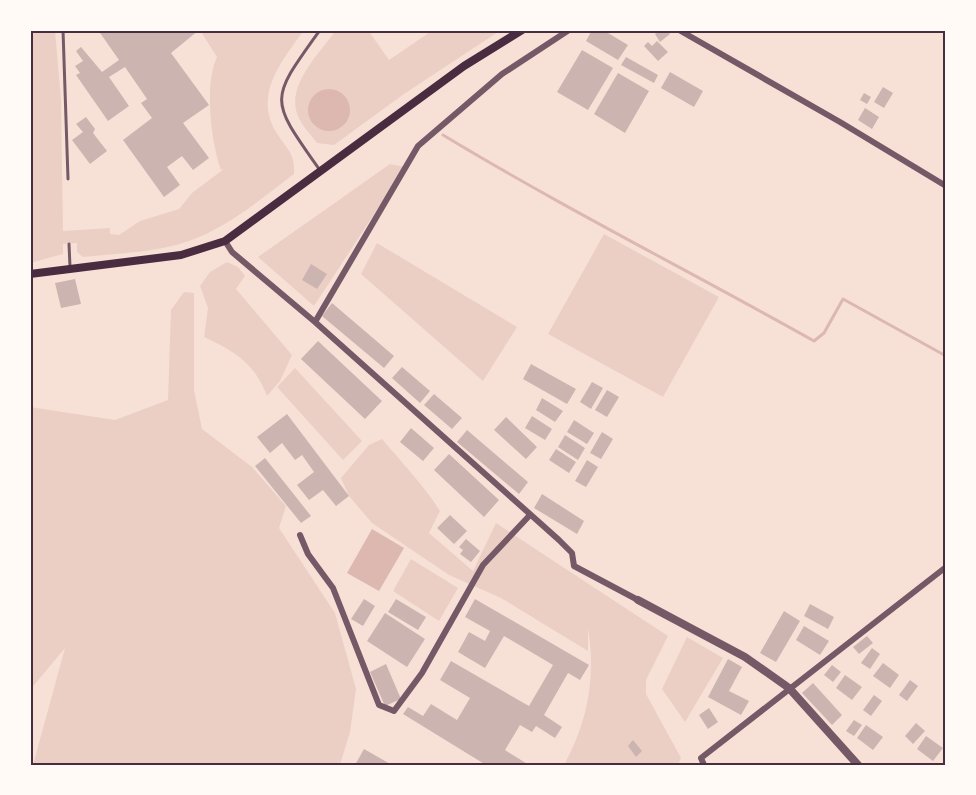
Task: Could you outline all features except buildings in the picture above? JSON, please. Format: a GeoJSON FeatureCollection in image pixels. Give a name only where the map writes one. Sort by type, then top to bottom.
{"type":"FeatureCollection","features":[{"type":"Feature","properties":{"kind":"main road"},"geometry":{"type":"LineString","coordinates":[[30,274],[70,267],[129,264],[181,255],[225,241],[464,66],[522,30]]}},
{"type":"Feature","properties":{"kind":"street"},"geometry":{"type":"LineString","coordinates":[[315,322],[383,201],[418,146],[502,74],[569,30]]}},
{"type":"Feature","properties":{"kind":"street"},"geometry":{"type":"LineString","coordinates":[[679,30],[946,186]]}},
{"type":"Feature","properties":{"kind":"street"},"geometry":{"type":"LineString","coordinates":[[225,241],[232,252],[315,322],[572,554],[574,566],[745,657],[789,688],[858,765]]}},
{"type":"Feature","properties":{"kind":"street"},"geometry":{"type":"LineString","coordinates":[[300,535],[308,554],[333,588],[379,705],[394,711],[422,673],[483,565],[530,515]]}},
{"type":"Feature","properties":{"kind":"street"},"geometry":{"type":"LineString","coordinates":[[704,765],[701,758],[946,567]]}},
{"type":"Feature","properties":{"kind":"lane"},"geometry":{"type":"LineString","coordinates":[[63,30],[68,179]]}},
{"type":"Feature","properties":{"kind":"lane"},"geometry":{"type":"LineString","coordinates":[[320,30],[285,79],[281,108],[288,126],[320,171]]}},
{"type":"Feature","properties":{"kind":"lane"},"geometry":{"type":"LineString","coordinates":[[69,244],[70,267]]}},
{"type":"Feature","properties":{"kind":"shaded area"},"geometry":{"type":"Polygon","coordinates":[[[30,30],[55,30],[61,100],[63,231],[110,228],[110,234],[119,235],[140,221],[179,209],[192,193],[224,169],[221,170],[217,158],[210,113],[211,82],[217,57],[201,32],[203,30],[304,30],[280,65],[269,91],[268,104],[270,118],[276,132],[292,156],[294,174],[231,220],[189,241],[150,250],[83,257],[77,252],[77,243],[63,244],[63,254],[30,263],[30,30]]]}},
{"type":"Feature","properties":{"kind":"shaded area"},"geometry":{"type":"Polygon","coordinates":[[[336,30],[368,30],[389,60],[433,30],[501,30],[404,94],[334,145],[317,143],[304,127],[295,105],[296,93],[306,70],[336,30]]]}},
{"type":"Feature","properties":{"kind":"shaded area"},"geometry":{"type":"Polygon","coordinates":[[[329,89],[344,95],[350,110],[344,125],[329,131],[314,125],[308,110],[314,95],[329,89]]]}},
{"type":"Feature","properties":{"kind":"shaded area"},"geometry":{"type":"Polygon","coordinates":[[[390,164],[405,167],[314,306],[258,257],[390,164]]]}},
{"type":"Feature","properties":{"kind":"shaded area"},"geometry":{"type":"Polygon","coordinates":[[[604,234],[719,297],[663,397],[548,334],[604,234]]]}},
{"type":"Feature","properties":{"kind":"shaded area"},"geometry":{"type":"Polygon","coordinates":[[[377,243],[517,327],[483,381],[361,274],[377,243]]]}},
{"type":"Feature","properties":{"kind":"shaded area"},"geometry":{"type":"Polygon","coordinates":[[[227,262],[238,267],[245,276],[236,289],[292,355],[280,381],[267,396],[250,366],[234,353],[204,337],[208,308],[200,286],[210,272],[227,262]]]}},
{"type":"Feature","properties":{"kind":"shaded area"},"geometry":{"type":"Polygon","coordinates":[[[184,292],[194,293],[194,390],[202,429],[252,467],[286,506],[279,528],[335,613],[356,689],[350,732],[340,765],[33,765],[65,648],[30,690],[30,407],[115,420],[168,400],[171,310],[184,292]]]}},
{"type":"Feature","properties":{"kind":"shaded area"},"geometry":{"type":"Polygon","coordinates":[[[295,368],[362,441],[343,460],[277,387],[295,368]]]}},
{"type":"Feature","properties":{"kind":"shaded area"},"geometry":{"type":"Polygon","coordinates":[[[382,439],[440,511],[429,533],[473,571],[496,523],[668,636],[646,680],[646,694],[681,758],[678,765],[564,765],[579,732],[588,698],[591,664],[588,628],[588,651],[501,598],[449,575],[372,523],[349,496],[341,478],[369,445],[382,439]]]}},
{"type":"Feature","properties":{"kind":"shaded area"},"geometry":{"type":"Polygon","coordinates":[[[372,529],[404,548],[379,591],[347,573],[372,529]]]}},
{"type":"Feature","properties":{"kind":"shaded area"},"geometry":{"type":"Polygon","coordinates":[[[411,559],[458,588],[439,621],[393,591],[411,559]]]}},
{"type":"Feature","properties":{"kind":"shaded area"},"geometry":{"type":"Polygon","coordinates":[[[687,637],[723,658],[685,722],[662,689],[687,637]]]}},
{"type":"Feature","properties":{"kind":"waterway"},"geometry":{"type":"LineString","coordinates":[[443,135],[581,214],[814,341],[824,333],[843,299],[946,356]]}}]}
